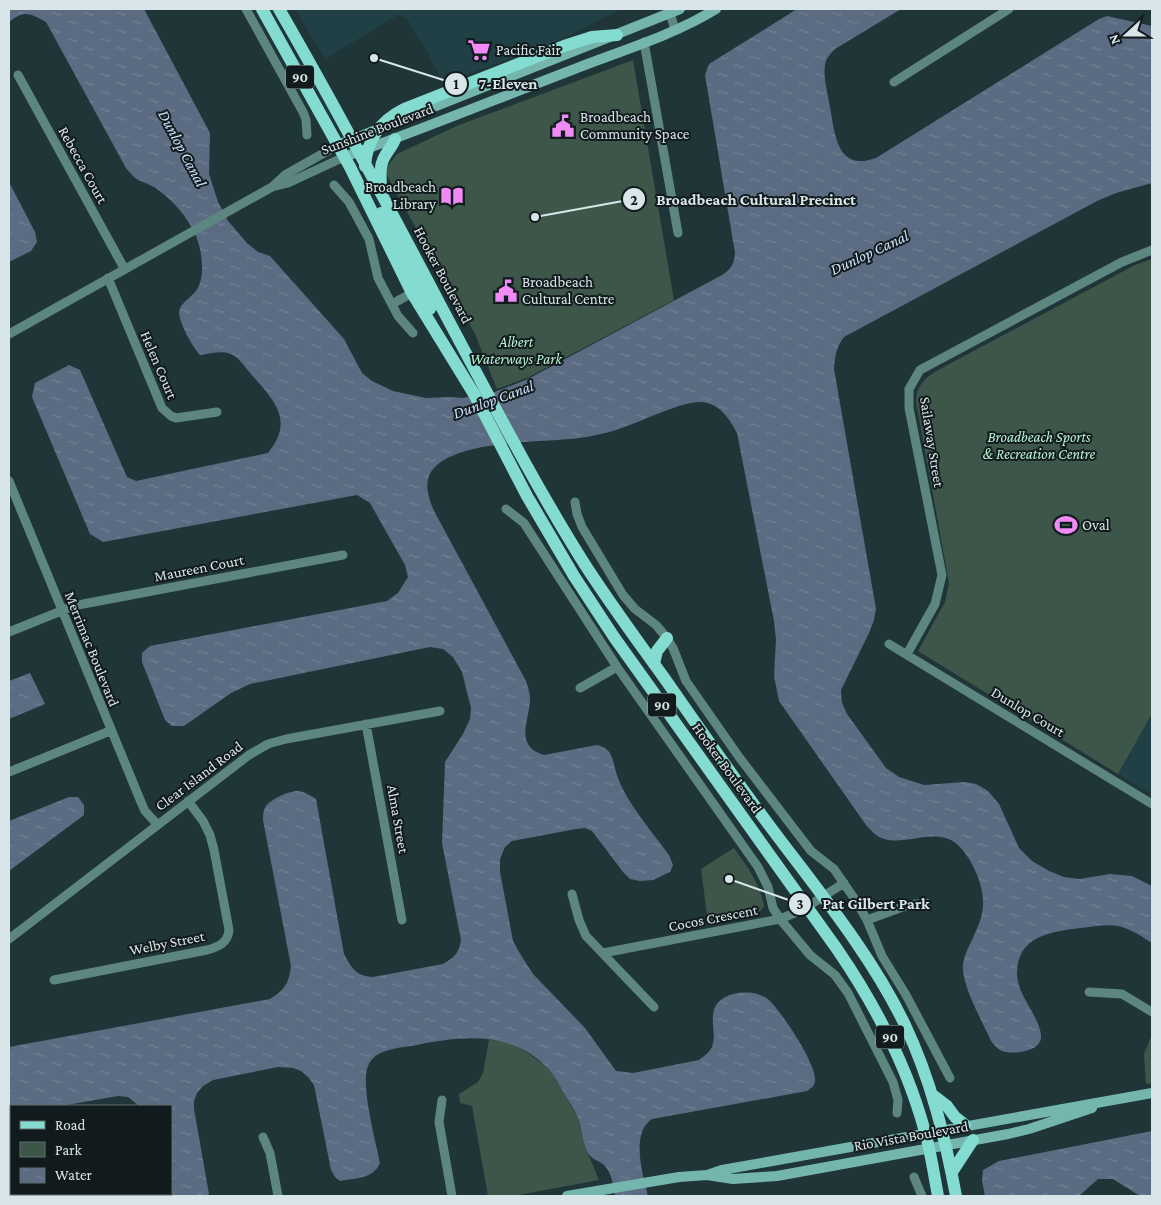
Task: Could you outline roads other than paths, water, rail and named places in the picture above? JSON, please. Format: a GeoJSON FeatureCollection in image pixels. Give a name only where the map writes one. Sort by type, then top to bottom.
{"type":"FeatureCollection","features":[{"type":"Feature","properties":{"kind":"main road","name":"Hooker Boulevard"},"geometry":{"type":"LineString","coordinates":[[262,9],[344,156],[412,293],[435,331],[479,391],[517,450],[584,562],[640,644],[769,826],[823,896],[893,1001],[918,1054],[934,1096],[943,1129],[956,1196]]}},
{"type":"Feature","properties":{"kind":"main road","name":"Hooker Boulevard"},"geometry":{"type":"LineString","coordinates":[[279,9],[380,191],[541,521],[588,598],[807,907],[879,1014],[904,1071],[925,1133],[938,1196]]}},
{"type":"Feature","properties":{"kind":"main road"},"geometry":{"type":"LineString","coordinates":[[435,331],[430,307],[370,191],[366,177],[367,152],[378,130],[388,119],[404,109],[517,64],[586,38],[617,35]]}},
{"type":"Feature","properties":{"kind":"main road"},"geometry":{"type":"LineString","coordinates":[[380,191],[382,181],[381,164],[392,148],[395,139]]}},
{"type":"Feature","properties":{"kind":"main road"},"geometry":{"type":"LineString","coordinates":[[640,644],[667,638]]}},
{"type":"Feature","properties":{"kind":"main road"},"geometry":{"type":"LineString","coordinates":[[654,664],[657,652],[667,638]]}},
{"type":"Feature","properties":{"kind":"main road"},"geometry":{"type":"LineString","coordinates":[[934,1096],[947,1106],[955,1117],[965,1125]]}},
{"type":"Feature","properties":{"kind":"main road"},"geometry":{"type":"LineString","coordinates":[[952,1172],[972,1140]]}},
{"type":"Feature","properties":{"kind":"street"},"geometry":{"type":"LineString","coordinates":[[246,9],[303,112],[306,120],[307,135]]}},
{"type":"Feature","properties":{"kind":"street","name":"Sunshine Boulevard"},"geometry":{"type":"LineString","coordinates":[[272,187],[284,175],[351,138],[617,35],[669,11],[680,9]]}},
{"type":"Feature","properties":{"kind":"street","name":"Sunshine Boulevard"},"geometry":{"type":"LineString","coordinates":[[9,334],[124,268],[272,187],[288,183],[344,156],[395,139],[675,30],[716,9]]}},
{"type":"Feature","properties":{"kind":"street"},"geometry":{"type":"LineString","coordinates":[[894,82],[1007,9]]}},
{"type":"Feature","properties":{"kind":"street"},"geometry":{"type":"LineString","coordinates":[[669,11],[675,30]]}},
{"type":"Feature","properties":{"kind":"street"},"geometry":{"type":"LineString","coordinates":[[644,42],[678,233]]}},
{"type":"Feature","properties":{"kind":"street","name":"Rebecca Court"},"geometry":{"type":"LineString","coordinates":[[18,74],[124,268]]}},
{"type":"Feature","properties":{"kind":"street"},"geometry":{"type":"LineString","coordinates":[[334,185],[350,202],[366,233],[378,278],[403,322],[413,333]]}},
{"type":"Feature","properties":{"kind":"street","name":"Sailaway Street"},"geometry":{"type":"LineString","coordinates":[[907,654],[935,604],[942,575],[909,408],[909,389],[920,370],[1122,262],[1152,250]]}},
{"type":"Feature","properties":{"kind":"street","name":"Helen Court"},"geometry":{"type":"LineString","coordinates":[[108,278],[162,408],[176,418],[217,412]]}},
{"type":"Feature","properties":{"kind":"street"},"geometry":{"type":"LineString","coordinates":[[392,304],[412,293]]}},
{"type":"Feature","properties":{"kind":"street","name":"Merrimac Boulevard"},"geometry":{"type":"LineString","coordinates":[[10,487],[140,802],[145,811],[157,824]]}},
{"type":"Feature","properties":{"kind":"street","name":"Hooker Boulevard"},"geometry":{"type":"LineString","coordinates":[[576,502],[577,514],[582,527],[623,595],[635,609],[656,625],[667,638],[686,681],[739,757],[811,850],[834,869],[844,883],[867,920],[880,951],[906,995],[950,1078]]}},
{"type":"Feature","properties":{"kind":"street","name":"Hooker Boulevard"},"geometry":{"type":"LineString","coordinates":[[506,509],[524,523],[617,667],[758,867],[768,887],[773,908],[780,919],[810,955],[835,975],[848,993],[893,1082],[898,1100],[897,1113]]}},
{"type":"Feature","properties":{"kind":"street","name":"Maureen Court"},"geometry":{"type":"LineString","coordinates":[[9,632],[62,610],[83,604],[343,555]]}},
{"type":"Feature","properties":{"kind":"street","name":"Dunlop Court"},"geometry":{"type":"LineString","coordinates":[[889,644],[1152,804]]}},
{"type":"Feature","properties":{"kind":"street"},"geometry":{"type":"LineString","coordinates":[[580,688],[617,667]]}},
{"type":"Feature","properties":{"kind":"street","name":"Clear Island Road"},"geometry":{"type":"LineString","coordinates":[[9,939],[157,824],[249,755],[268,744],[286,739],[440,711]]}},
{"type":"Feature","properties":{"kind":"street","name":"Alma Street"},"geometry":{"type":"LineString","coordinates":[[366,724],[402,920]]}},
{"type":"Feature","properties":{"kind":"street"},"geometry":{"type":"LineString","coordinates":[[9,772],[110,731]]}},
{"type":"Feature","properties":{"kind":"street","name":"Welby Street"},"geometry":{"type":"LineString","coordinates":[[54,980],[207,950],[221,945],[227,938],[229,930],[214,850],[207,829],[188,801]]}},
{"type":"Feature","properties":{"kind":"street"},"geometry":{"type":"LineString","coordinates":[[823,896],[844,883]]}},
{"type":"Feature","properties":{"kind":"street"},"geometry":{"type":"LineString","coordinates":[[572,894],[579,920],[586,936],[654,1007]]}},
{"type":"Feature","properties":{"kind":"street","name":"Cocos Crescent"},"geometry":{"type":"LineString","coordinates":[[602,953],[780,919],[807,907],[823,896]]}},
{"type":"Feature","properties":{"kind":"street"},"geometry":{"type":"LineString","coordinates":[[867,920],[908,905],[926,903]]}},
{"type":"Feature","properties":{"kind":"street"},"geometry":{"type":"LineString","coordinates":[[1090,992],[1122,994],[1152,1012]]}},
{"type":"Feature","properties":{"kind":"street","name":"Rio Vista Boulevard"},"geometry":{"type":"LineString","coordinates":[[567,1196],[596,1194],[613,1188],[707,1174],[1152,1092]]}},
{"type":"Feature","properties":{"kind":"street","name":"Rio Vista Boulevard"},"geometry":{"type":"LineString","coordinates":[[707,1174],[733,1179],[761,1178],[946,1146],[1029,1129],[1116,1099]]}},
{"type":"Feature","properties":{"kind":"street"},"geometry":{"type":"LineString","coordinates":[[442,1100],[438,1122],[452,1196]]}},
{"type":"Feature","properties":{"kind":"street"},"geometry":{"type":"LineString","coordinates":[[263,1137],[270,1153],[278,1196]]}},
{"type":"Feature","properties":{"kind":"street"},"geometry":{"type":"LineString","coordinates":[[914,1177],[922,1196]]}},
{"type":"Feature","properties":{"kind":"water","name":"Dunlop Canal"},"geometry":{"type":"Polygon","coordinates":[[[9,9],[144,9],[210,133],[209,174],[218,202],[228,221],[247,243],[258,252],[270,256],[344,339],[362,373],[372,381],[393,391],[426,398],[462,398],[495,392],[528,379],[730,269],[735,253],[705,75],[709,64],[797,9],[901,9],[835,49],[826,62],[825,81],[836,139],[846,155],[853,160],[863,161],[876,158],[1099,19],[1107,16],[1152,26],[1152,183],[1116,193],[1097,201],[844,337],[836,352],[834,369],[876,609],[869,633],[841,690],[842,703],[847,714],[886,768],[899,777],[924,785],[964,782],[976,784],[988,791],[999,804],[1019,848],[1032,861],[1049,871],[1064,877],[1079,879],[1110,874],[1132,876],[1152,886],[1152,943],[1132,931],[1113,925],[1069,930],[1037,938],[1023,951],[1018,961],[1017,974],[1021,991],[1038,1023],[1040,1042],[1037,1046],[1027,1051],[1010,1053],[994,1045],[970,996],[963,970],[964,958],[980,922],[983,905],[981,887],[974,869],[965,853],[951,840],[941,837],[930,837],[896,841],[876,835],[866,825],[779,701],[774,676],[776,640],[774,621],[737,433],[731,422],[719,409],[708,403],[692,403],[669,409],[619,429],[583,438],[520,442],[472,449],[452,456],[436,466],[428,479],[427,485],[430,501],[437,517],[526,681],[530,697],[525,732],[529,746],[544,755],[597,745],[607,750],[612,757],[622,788],[641,818],[669,855],[673,865],[670,872],[653,880],[640,881],[630,879],[592,831],[585,828],[512,841],[505,847],[500,859],[500,872],[513,941],[533,974],[585,1028],[616,1071],[633,1073],[699,1060],[712,1047],[714,1039],[713,1016],[717,1004],[722,999],[733,994],[753,993],[760,995],[775,1007],[790,1027],[804,1051],[814,1072],[815,1082],[812,1087],[807,1091],[652,1119],[645,1126],[641,1134],[640,1144],[641,1167],[648,1196],[615,1196],[609,1172],[604,1165],[589,1154],[585,1147],[577,1115],[551,1072],[522,1049],[489,1039],[453,1039],[396,1048],[382,1052],[371,1060],[366,1074],[367,1099],[380,1163],[368,1175],[340,1181],[331,1170],[314,1085],[301,1071],[293,1068],[278,1067],[213,1080],[203,1086],[197,1093],[194,1109],[209,1194],[207,1196],[159,1196],[172,1195],[172,1105],[138,1105],[128,1097],[118,1096],[67,1105],[10,1105],[9,1115],[9,1047],[270,999],[283,989],[289,977],[291,966],[263,819],[267,805],[284,794],[300,791],[316,799],[344,954],[355,971],[362,975],[373,977],[443,964],[453,957],[459,948],[461,940],[442,843],[445,762],[463,734],[470,719],[471,708],[462,672],[453,657],[443,649],[430,647],[250,684],[231,693],[184,726],[172,726],[165,720],[142,662],[142,653],[150,646],[387,601],[398,593],[408,577],[405,565],[370,503],[357,495],[103,542],[90,534],[32,397],[35,383],[69,365],[80,370],[127,477],[136,481],[268,453],[276,441],[280,430],[280,420],[278,411],[267,392],[234,355],[224,352],[200,355],[186,332],[180,318],[180,308],[196,291],[202,271],[198,242],[188,222],[167,197],[154,187],[136,178],[126,168],[46,22],[23,14],[9,22],[9,9]]]}},
{"type":"Feature","properties":{"kind":"water"},"geometry":{"type":"Polygon","coordinates":[[[9,182],[35,232],[37,242],[31,251],[9,262],[9,182]]]}},
{"type":"Feature","properties":{"kind":"water"},"geometry":{"type":"Polygon","coordinates":[[[30,673],[45,704],[9,719],[9,681],[30,673]]]}},
{"type":"Feature","properties":{"kind":"water"},"geometry":{"type":"Polygon","coordinates":[[[69,797],[78,797],[84,805],[84,815],[9,871],[9,821],[69,797]]]}},
{"type":"Feature","properties":{"kind":"water"},"geometry":{"type":"Polygon","coordinates":[[[1152,1131],[1152,1196],[1140,1196],[1113,1179],[1098,1179],[1079,1196],[985,1196],[982,1181],[983,1170],[999,1161],[1152,1131]]]}},
{"type":"Feature","properties":{"kind":"place","name":"Pacific Fair"},"geometry":{"type":"Point","coordinates":[479,50]}},
{"type":"Feature","properties":{"kind":"place","name":"7-Eleven"},"geometry":{"type":"Point","coordinates":[374,58]}},
{"type":"Feature","properties":{"kind":"place","name":"Broadbeach Community Space"},"geometry":{"type":"Point","coordinates":[563,126]}},
{"type":"Feature","properties":{"kind":"place","name":"Broadbeach Library"},"geometry":{"type":"Point","coordinates":[452,196]}},
{"type":"Feature","properties":{"kind":"place","name":"Broadbeach Cultural Precinct"},"geometry":{"type":"Point","coordinates":[535,217]}},
{"type":"Feature","properties":{"kind":"place","name":"Broadbeach Cultural Centre"},"geometry":{"type":"Point","coordinates":[506,291]}},
{"type":"Feature","properties":{"kind":"place","name":"Oval"},"geometry":{"type":"Point","coordinates":[1066,525]}},
{"type":"Feature","properties":{"kind":"place","name":"Pat Gilbert Park"},"geometry":{"type":"Point","coordinates":[729,879]}},
{"type":"Feature","properties":{"kind":"park label","name":"Albert Waterways Park"},"geometry":{"type":"Point","coordinates":[516,350]}},
{"type":"Feature","properties":{"kind":"park label","name":"Broadbeach Sports & Recreation Centre"},"geometry":{"type":"Point","coordinates":[1039,446]}}]}
